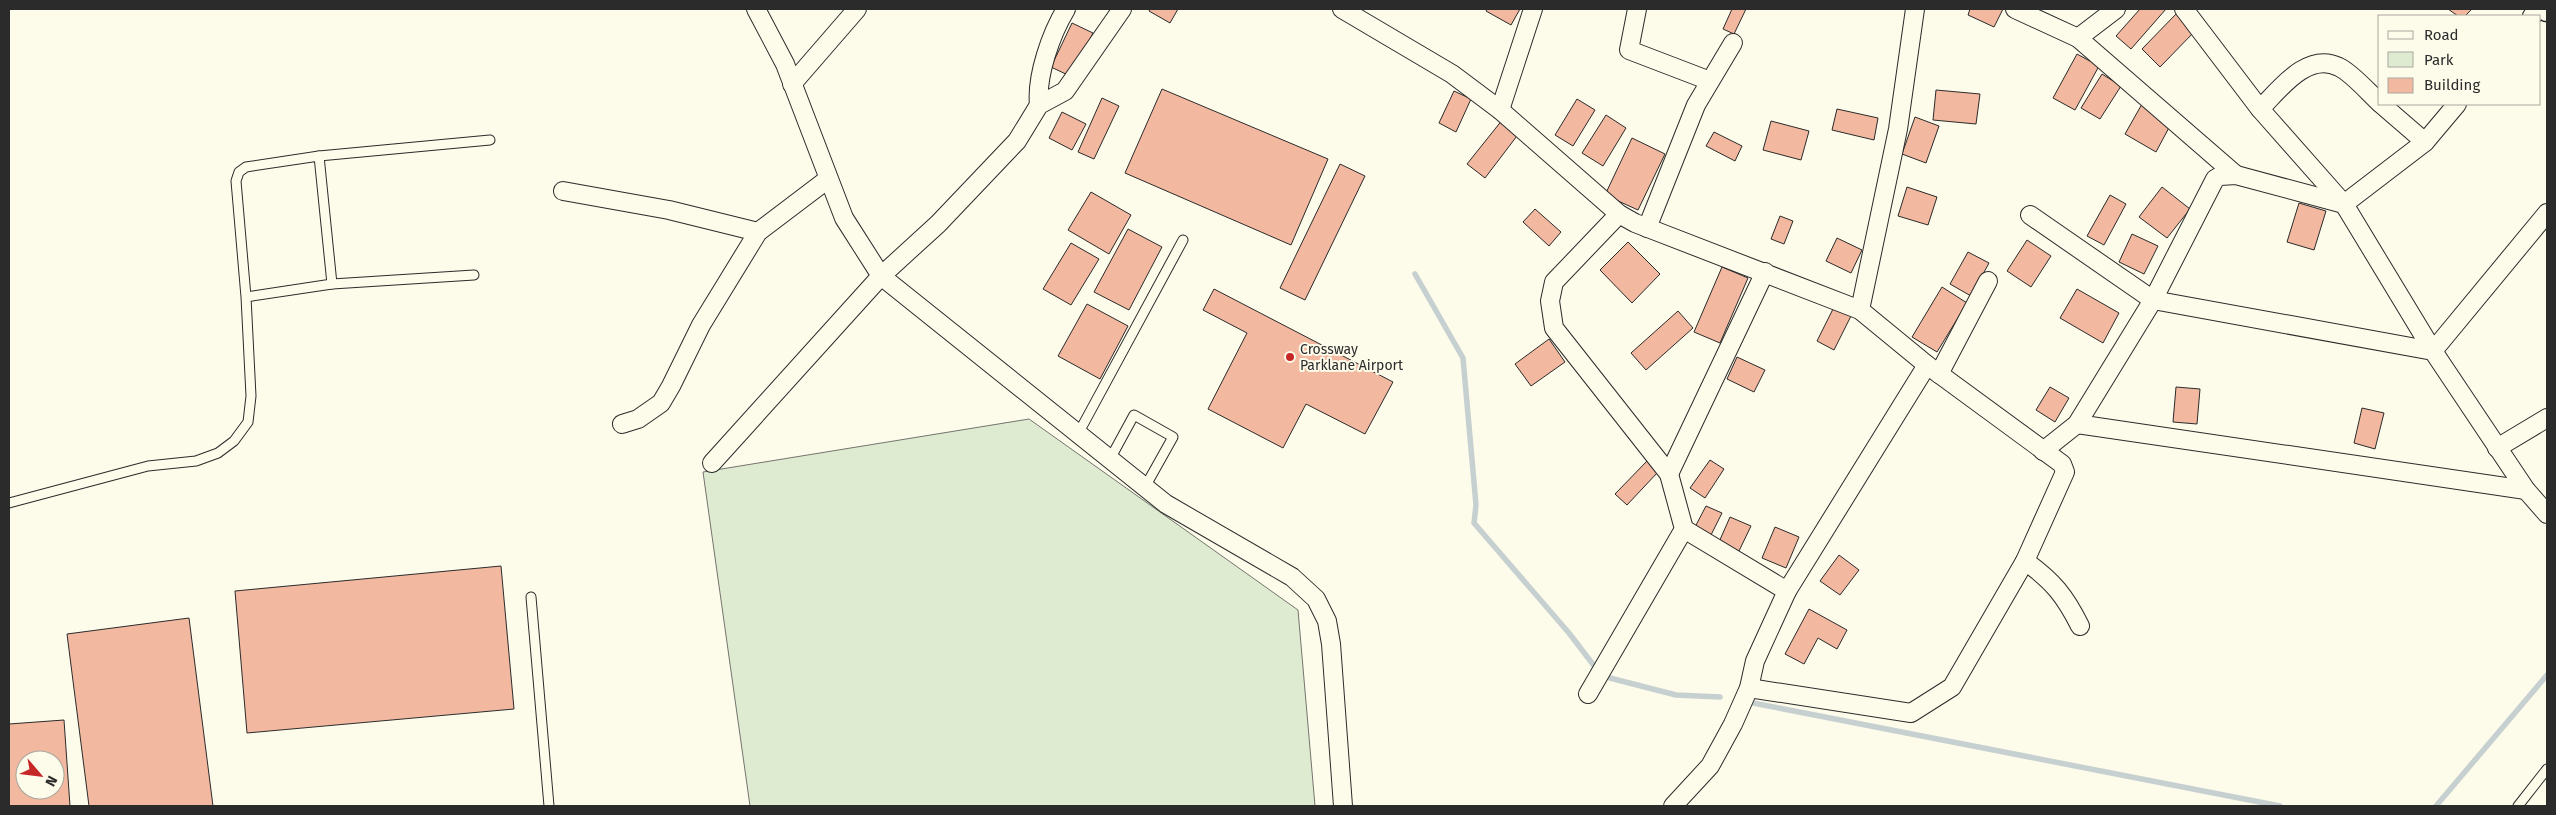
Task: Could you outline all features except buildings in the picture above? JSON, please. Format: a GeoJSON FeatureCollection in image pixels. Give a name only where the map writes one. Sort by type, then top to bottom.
{"type":"FeatureCollection","features":[{"type":"Feature","properties":{"kind":"street"},"geometry":{"type":"LineString","coordinates":[[756,9],[786,64],[844,218],[881,276],[1166,504],[1292,577],[1316,599],[1327,621],[1343,806]]}},
{"type":"Feature","properties":{"kind":"street"},"geometry":{"type":"LineString","coordinates":[[792,84],[857,9]]}},
{"type":"Feature","properties":{"kind":"street"},"geometry":{"type":"LineString","coordinates":[[1039,105],[1038,89],[1056,26],[1066,9]]}},
{"type":"Feature","properties":{"kind":"street"},"geometry":{"type":"LineString","coordinates":[[712,463],[881,276],[938,224],[1017,142],[1039,105],[1066,91],[1122,9]]}},
{"type":"Feature","properties":{"kind":"street"},"geometry":{"type":"LineString","coordinates":[[1342,9],[1452,74],[1500,110],[1619,214],[1647,228],[1860,310],[1933,369],[2062,464],[2065,472],[2025,561],[1952,688],[1911,713],[1749,688]]}},
{"type":"Feature","properties":{"kind":"street"},"geometry":{"type":"LineString","coordinates":[[1500,110],[1533,9]]}},
{"type":"Feature","properties":{"kind":"street"},"geometry":{"type":"LineString","coordinates":[[1637,9],[1629,50],[1710,82]]}},
{"type":"Feature","properties":{"kind":"street"},"geometry":{"type":"LineString","coordinates":[[1860,310],[1898,130],[1915,9]]}},
{"type":"Feature","properties":{"kind":"street"},"geometry":{"type":"LineString","coordinates":[[2015,9],[2078,38],[2236,175]]}},
{"type":"Feature","properties":{"kind":"street"},"geometry":{"type":"LineString","coordinates":[[2078,38],[2116,9]]}},
{"type":"Feature","properties":{"kind":"street"},"geometry":{"type":"LineString","coordinates":[[2184,9],[2260,109],[2344,204],[2433,351],[2526,490],[2547,514]]}},
{"type":"Feature","properties":{"kind":"street"},"geometry":{"type":"LineString","coordinates":[[1647,228],[1696,105],[1733,42]]}},
{"type":"Feature","properties":{"kind":"street"},"geometry":{"type":"LineString","coordinates":[[2260,109],[2299,71],[2319,64],[2339,67],[2378,101]]}},
{"type":"Feature","properties":{"kind":"street"},"geometry":{"type":"LineString","coordinates":[[2382,105],[2425,142]]}},
{"type":"Feature","properties":{"kind":"street"},"geometry":{"type":"LineString","coordinates":[[2344,204],[2425,142],[2456,105]]}},
{"type":"Feature","properties":{"kind":"street"},"geometry":{"type":"LineString","coordinates":[[2043,451],[2077,424],[2153,300],[2215,180],[2220,176],[2236,175],[2344,204]]}},
{"type":"Feature","properties":{"kind":"street"},"geometry":{"type":"LineString","coordinates":[[622,424],[638,419],[661,403],[701,325],[758,232],[828,179]]}},
{"type":"Feature","properties":{"kind":"street"},"geometry":{"type":"LineString","coordinates":[[562,191],[669,210],[758,232]]}},
{"type":"Feature","properties":{"kind":"street"},"geometry":{"type":"LineString","coordinates":[[2433,351],[2547,213]]}},
{"type":"Feature","properties":{"kind":"street"},"geometry":{"type":"LineString","coordinates":[[1619,214],[1554,282],[1550,301],[1554,328],[1669,474],[1684,529],[1787,591]]}},
{"type":"Feature","properties":{"kind":"street"},"geometry":{"type":"LineString","coordinates":[[2030,215],[2153,300],[2433,351]]}},
{"type":"Feature","properties":{"kind":"street"},"geometry":{"type":"LineString","coordinates":[[1669,474],[1765,272]]}},
{"type":"Feature","properties":{"kind":"street"},"geometry":{"type":"LineString","coordinates":[[1673,806],[1710,766],[1734,724],[1749,688],[1755,660],[1787,591],[1933,369],[1988,281]]}},
{"type":"Feature","properties":{"kind":"street"},"geometry":{"type":"LineString","coordinates":[[2497,448],[2547,418]]}},
{"type":"Feature","properties":{"kind":"street"},"geometry":{"type":"LineString","coordinates":[[2077,424],[2526,490]]}},
{"type":"Feature","properties":{"kind":"street"},"geometry":{"type":"LineString","coordinates":[[1588,694],[1684,529]]}},
{"type":"Feature","properties":{"kind":"street"},"geometry":{"type":"LineString","coordinates":[[2025,561],[2054,584],[2066,598],[2080,626]]}},
{"type":"Feature","properties":{"kind":"lane"},"geometry":{"type":"LineString","coordinates":[[9,503],[148,466],[196,461],[218,453],[234,441],[248,422],[251,396],[246,297],[236,181],[239,172],[246,167],[319,156],[490,140]]}},
{"type":"Feature","properties":{"kind":"lane"},"geometry":{"type":"LineString","coordinates":[[319,156],[332,284]]}},
{"type":"Feature","properties":{"kind":"lane"},"geometry":{"type":"LineString","coordinates":[[1078,434],[1183,240]]}},
{"type":"Feature","properties":{"kind":"lane"},"geometry":{"type":"LineString","coordinates":[[246,297],[332,284],[474,274]]}},
{"type":"Feature","properties":{"kind":"lane"},"geometry":{"type":"LineString","coordinates":[[1110,459],[1134,415],[1173,437],[1145,488]]}},
{"type":"Feature","properties":{"kind":"lane"},"geometry":{"type":"LineString","coordinates":[[531,597],[549,806]]}},
{"type":"Feature","properties":{"kind":"lane"},"geometry":{"type":"LineString","coordinates":[[2518,806],[2547,769]]}},
{"type":"Feature","properties":{"kind":"green space"},"geometry":{"type":"Polygon","coordinates":[[[1029,419],[1298,610],[1315,806],[750,806],[703,472],[1029,419]]]}},
{"type":"Feature","properties":{"kind":"waterway"},"geometry":{"type":"LineString","coordinates":[[1415,274],[1463,358],[1476,505],[1474,523],[1569,633],[1595,667]]}},
{"type":"Feature","properties":{"kind":"waterway"},"geometry":{"type":"LineString","coordinates":[[2436,806],[2547,675]]}},
{"type":"Feature","properties":{"kind":"waterway"},"geometry":{"type":"LineString","coordinates":[[1610,678],[1676,695],[1720,697]]}},
{"type":"Feature","properties":{"kind":"waterway"},"geometry":{"type":"LineString","coordinates":[[1753,703],[2280,806]]}},
{"type":"Feature","properties":{"kind":"place","name":"Crossway Parklane Airport"},"geometry":{"type":"Point","coordinates":[1290,357]}}]}
